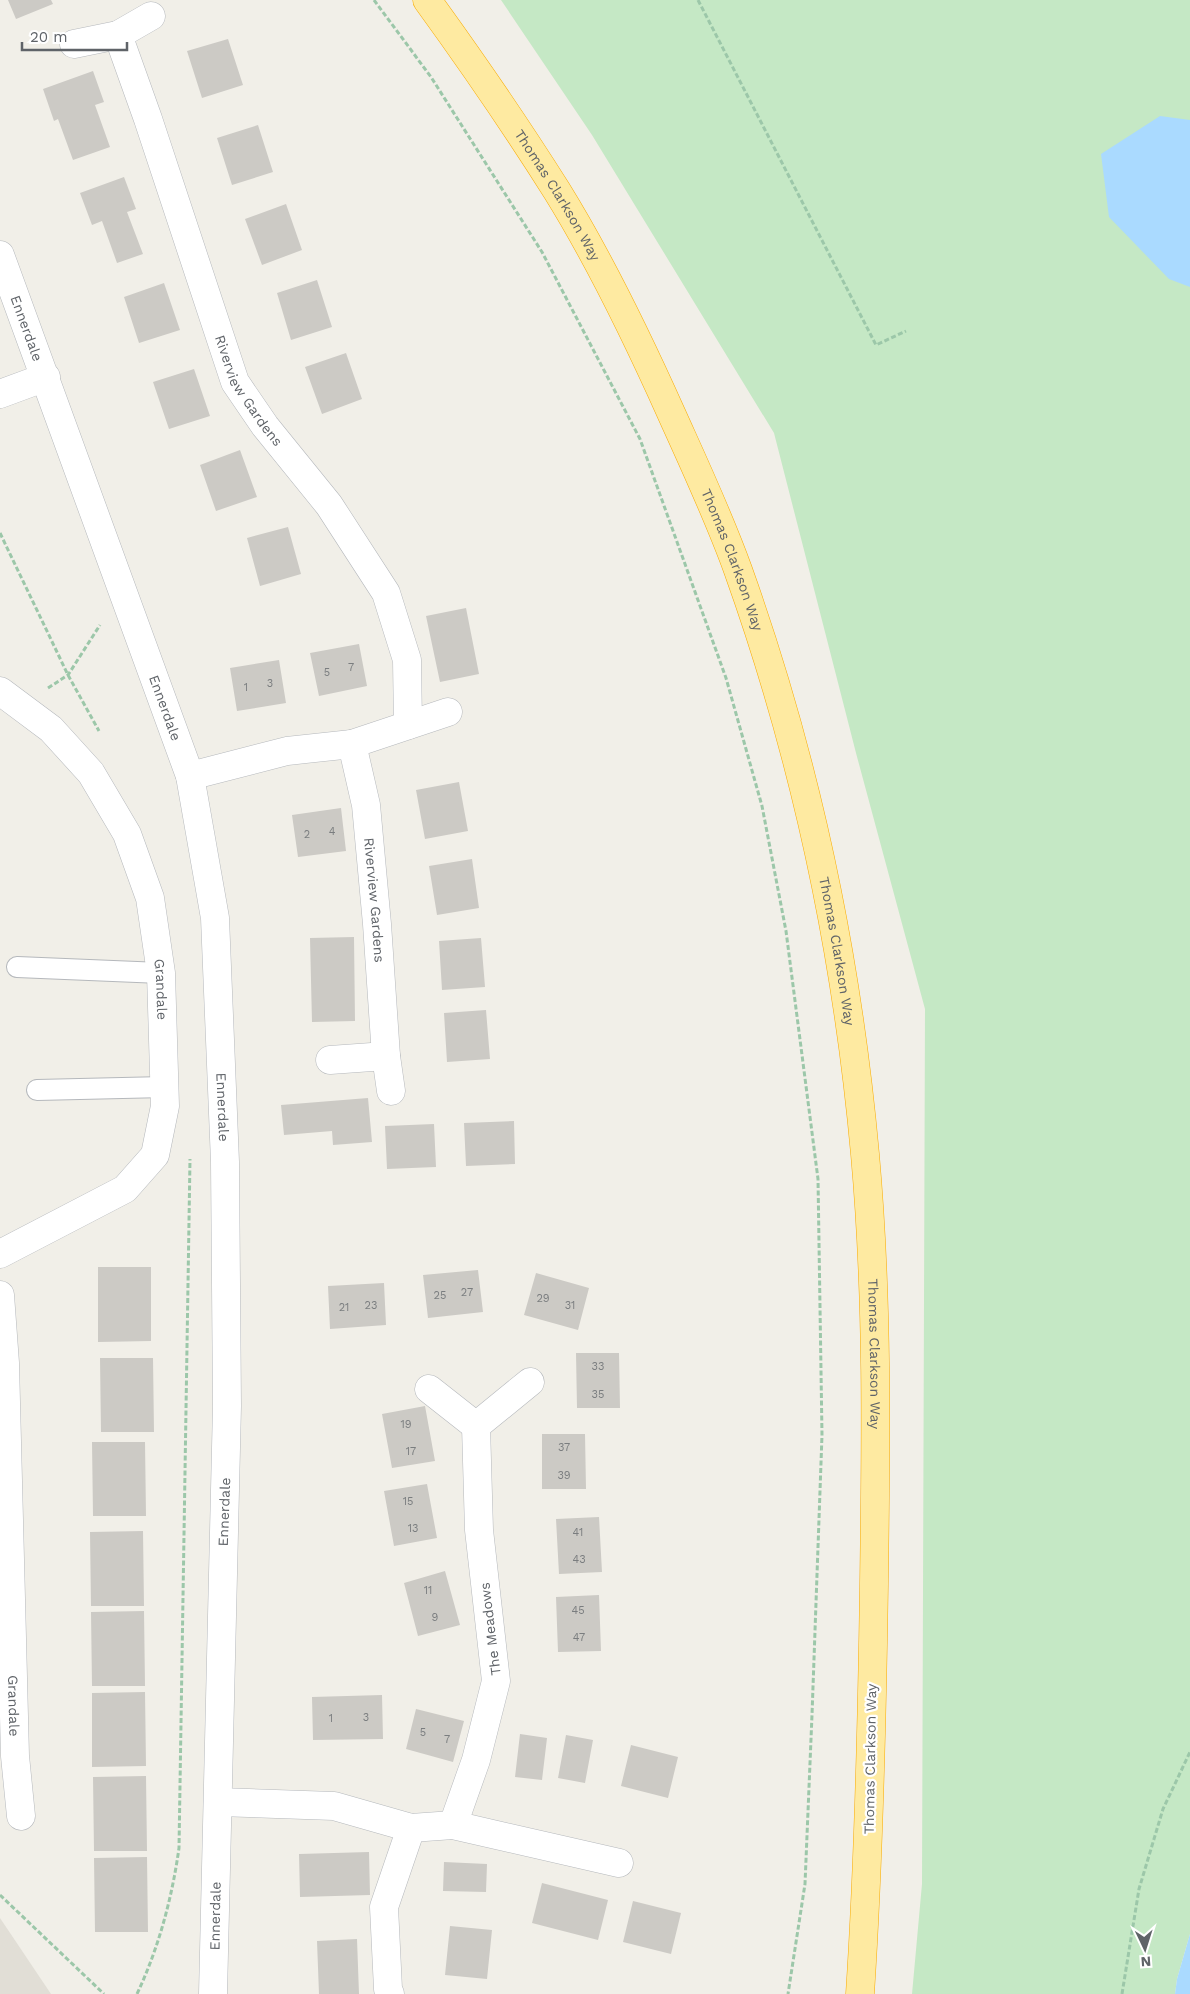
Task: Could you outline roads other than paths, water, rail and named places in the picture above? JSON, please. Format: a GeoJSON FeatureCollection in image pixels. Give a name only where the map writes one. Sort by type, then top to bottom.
{"type":"FeatureCollection","features":[{"type":"Feature","properties":{"kind":"highway","name":"Thomas Clarkson Way"},"geometry":{"type":"LineString","coordinates":[[427,0],[497,99],[558,192],[600,267],[652,368],[737,568],[775,685],[800,775],[819,856],[840,960],[855,1065],[865,1154],[872,1251],[876,1381],[871,1774],[860,1994]]}},
{"type":"Feature","properties":{"kind":"street"},"geometry":{"type":"LineString","coordinates":[[74,44],[118,35],[151,16]]}},
{"type":"Feature","properties":{"kind":"street","name":"Riverview Gardens"},"geometry":{"type":"LineString","coordinates":[[118,35],[148,119],[235,382],[264,426],[329,505],[386,593],[407,660],[408,725]]}},
{"type":"Feature","properties":{"kind":"street","name":"Ennerdale"},"geometry":{"type":"LineString","coordinates":[[0,255],[190,776],[215,918],[225,1162],[227,1406],[214,1994]]}},
{"type":"Feature","properties":{"kind":"street"},"geometry":{"type":"LineString","coordinates":[[0,394],[46,377]]}},
{"type":"Feature","properties":{"kind":"street","name":"Grandale"},"geometry":{"type":"LineString","coordinates":[[0,1254],[125,1189],[155,1155],[165,1106],[161,973],[150,898],[127,834],[91,773],[51,729],[9,698]]}},
{"type":"Feature","properties":{"kind":"street"},"geometry":{"type":"LineString","coordinates":[[190,776],[287,751],[352,744],[448,712]]}},
{"type":"Feature","properties":{"kind":"street","name":"Riverview Gardens"},"geometry":{"type":"LineString","coordinates":[[352,744],[366,805],[377,924],[386,1056],[391,1091]]}},
{"type":"Feature","properties":{"kind":"street"},"geometry":{"type":"LineString","coordinates":[[330,1060],[386,1056]]}},
{"type":"Feature","properties":{"kind":"street","name":"Grandale"},"geometry":{"type":"LineString","coordinates":[[0,1295],[5,1363],[7,1756],[22,1816]]}},
{"type":"Feature","properties":{"kind":"street"},"geometry":{"type":"LineString","coordinates":[[429,1389],[476,1426],[530,1382]]}},
{"type":"Feature","properties":{"kind":"street","name":"The Meadows"},"geometry":{"type":"LineString","coordinates":[[452,1825],[476,1760],[496,1681],[478,1530],[476,1426]]}},
{"type":"Feature","properties":{"kind":"street"},"geometry":{"type":"LineString","coordinates":[[218,1802],[334,1806],[411,1828],[452,1825],[619,1863]]}},
{"type":"Feature","properties":{"kind":"street"},"geometry":{"type":"LineString","coordinates":[[390,1994],[388,1989],[384,1907],[411,1828]]}},
{"type":"Feature","properties":{"kind":"lane"},"geometry":{"type":"LineString","coordinates":[[17,967],[161,973]]}},
{"type":"Feature","properties":{"kind":"lane"},"geometry":{"type":"LineString","coordinates":[[37,1090],[165,1087]]}},
{"type":"Feature","properties":{"kind":"water"},"geometry":{"type":"Polygon","coordinates":[[[1160,116],[1190,120],[1190,287],[1169,279],[1109,217],[1101,154],[1160,116]]]}},
{"type":"Feature","properties":{"kind":"water"},"geometry":{"type":"Polygon","coordinates":[[[1190,1934],[1190,1994],[1175,1994],[1177,1979],[1190,1934]]]}}]}
